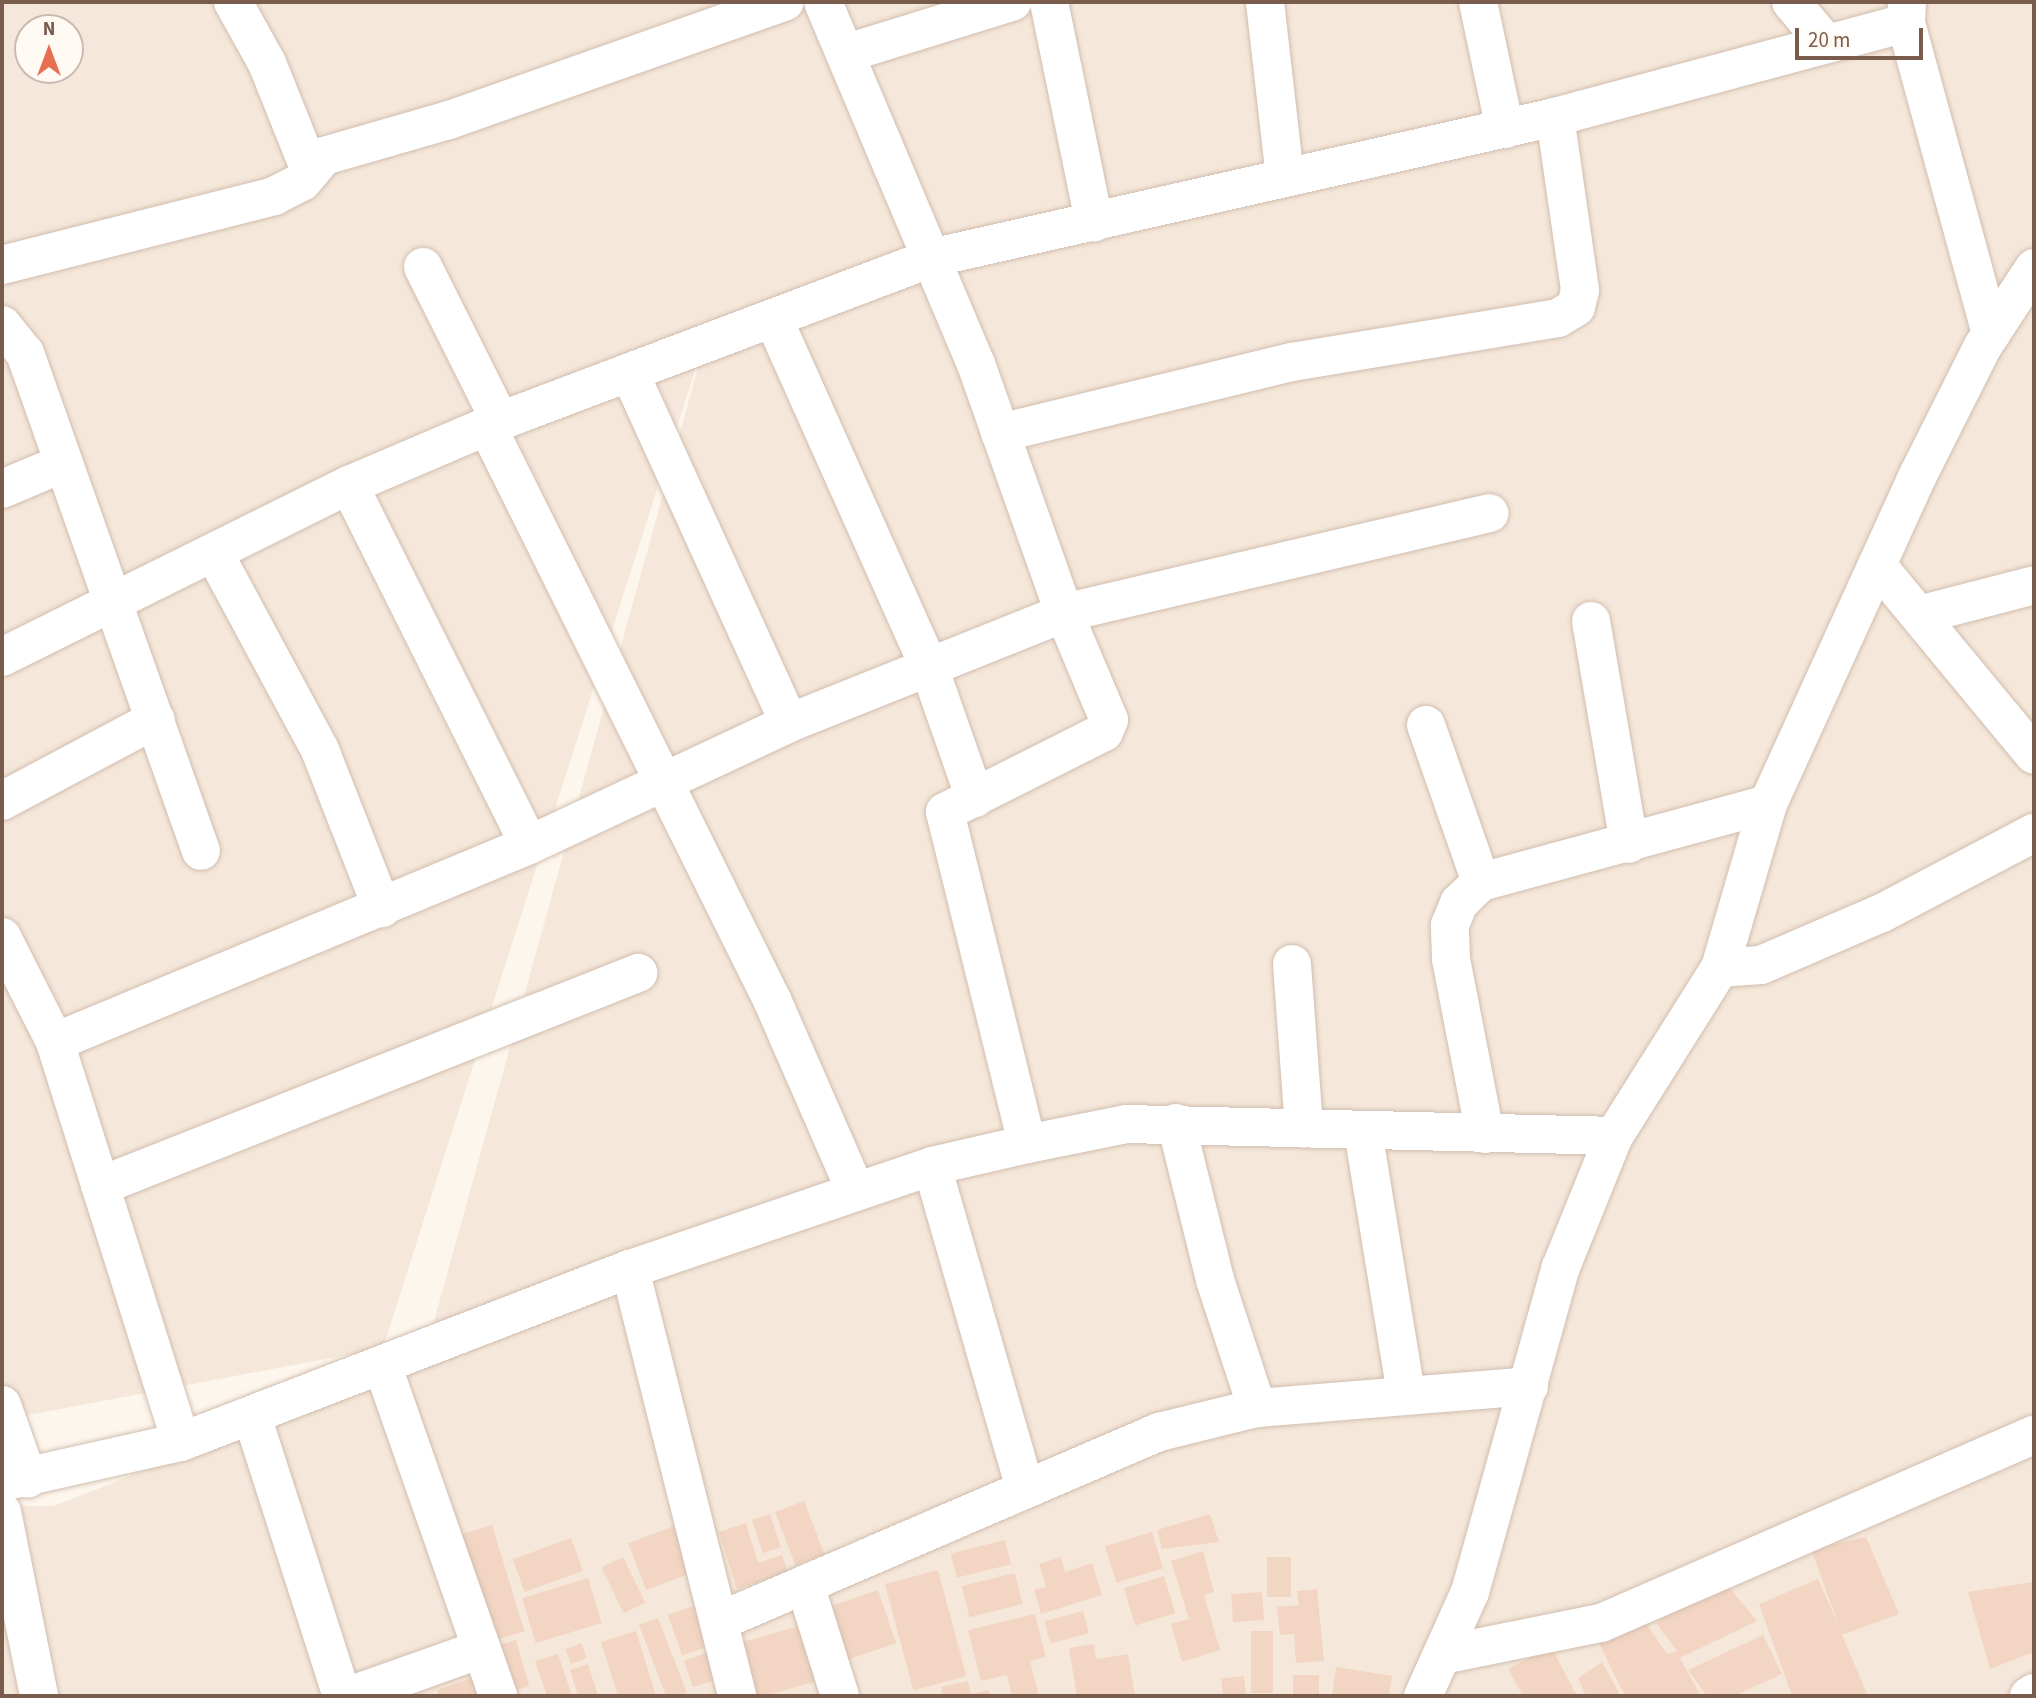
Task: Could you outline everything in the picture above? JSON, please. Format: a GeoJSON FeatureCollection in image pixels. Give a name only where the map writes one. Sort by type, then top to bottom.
{"type":"FeatureCollection","features":[{"type":"Feature","properties":{"kind":"street"},"geometry":{"type":"LineString","coordinates":[[233,2],[267,63],[309,168]]}},
{"type":"Feature","properties":{"kind":"street"},"geometry":{"type":"LineString","coordinates":[[2,265],[274,196],[302,181],[309,168],[324,156],[449,120],[785,2]]}},
{"type":"Feature","properties":{"kind":"street"},"geometry":{"type":"LineString","coordinates":[[823,2],[847,53],[931,258],[1000,433],[1064,614],[1110,720],[1104,732],[945,812],[943,825],[1027,1144]]}},
{"type":"Feature","properties":{"kind":"street"},"geometry":{"type":"LineString","coordinates":[[847,53],[1012,2]]}},
{"type":"Feature","properties":{"kind":"street"},"geometry":{"type":"LineString","coordinates":[[1049,2],[1094,222]]}},
{"type":"Feature","properties":{"kind":"street"},"geometry":{"type":"LineString","coordinates":[[1265,2],[1285,178]]}},
{"type":"Feature","properties":{"kind":"street"},"geometry":{"type":"LineString","coordinates":[[1478,2],[1505,129]]}},
{"type":"Feature","properties":{"kind":"street"},"geometry":{"type":"LineString","coordinates":[[1791,2],[1825,42]]}},
{"type":"Feature","properties":{"kind":"street"},"geometry":{"type":"LineString","coordinates":[[2,657],[349,485],[493,423],[631,376],[931,258],[1555,117],[1825,42],[1906,13],[1991,334]]}},
{"type":"Feature","properties":{"kind":"street"},"geometry":{"type":"LineString","coordinates":[[1000,433],[1292,362],[1567,313],[1576,307],[1580,290],[1555,117]]}},
{"type":"Feature","properties":{"kind":"street"},"geometry":{"type":"LineString","coordinates":[[423,267],[661,786],[773,1002],[856,1192]]}},
{"type":"Feature","properties":{"kind":"street"},"geometry":{"type":"LineString","coordinates":[[1423,1696],[1470,1592],[1560,1267],[1614,1136],[1720,968],[1768,804],[1877,565],[1991,334],[2034,268]]}},
{"type":"Feature","properties":{"kind":"street"},"geometry":{"type":"LineString","coordinates":[[773,318],[929,667],[975,798]]}},
{"type":"Feature","properties":{"kind":"street"},"geometry":{"type":"LineString","coordinates":[[2,327],[25,353],[116,601],[201,851]]}},
{"type":"Feature","properties":{"kind":"street"},"geometry":{"type":"LineString","coordinates":[[631,376],[789,723]]}},
{"type":"Feature","properties":{"kind":"street"},"geometry":{"type":"LineString","coordinates":[[2,489],[64,463]]}},
{"type":"Feature","properties":{"kind":"street"},"geometry":{"type":"LineString","coordinates":[[349,485],[528,845]]}},
{"type":"Feature","properties":{"kind":"street"},"geometry":{"type":"LineString","coordinates":[[55,1042],[528,845],[661,786],[789,723],[1064,614],[1489,513]]}},
{"type":"Feature","properties":{"kind":"street"},"geometry":{"type":"LineString","coordinates":[[214,553],[320,750],[382,908]]}},
{"type":"Feature","properties":{"kind":"street"},"geometry":{"type":"LineString","coordinates":[[1877,565],[1923,614],[2034,755]]}},
{"type":"Feature","properties":{"kind":"street"},"geometry":{"type":"LineString","coordinates":[[1923,614],[2034,586]]}},
{"type":"Feature","properties":{"kind":"street"},"geometry":{"type":"LineString","coordinates":[[1591,621],[1629,844]]}},
{"type":"Feature","properties":{"kind":"street"},"geometry":{"type":"LineString","coordinates":[[2,801],[156,719]]}},
{"type":"Feature","properties":{"kind":"street"},"geometry":{"type":"LineString","coordinates":[[1426,725],[1480,882]]}},
{"type":"Feature","properties":{"kind":"street"},"geometry":{"type":"LineString","coordinates":[[1485,1134],[1450,925],[1459,903],[1480,882],[1629,844],[1768,804]]}},
{"type":"Feature","properties":{"kind":"street"},"geometry":{"type":"LineString","coordinates":[[1720,968],[1761,965],[1857,924],[2034,833]]}},
{"type":"Feature","properties":{"kind":"street"},"geometry":{"type":"LineString","coordinates":[[2,937],[55,1042],[181,1442]]}},
{"type":"Feature","properties":{"kind":"street"},"geometry":{"type":"LineString","coordinates":[[1292,964],[1304,1129]]}},
{"type":"Feature","properties":{"kind":"street"},"geometry":{"type":"LineString","coordinates":[[100,1186],[638,973]]}},
{"type":"Feature","properties":{"kind":"street"},"geometry":{"type":"LineString","coordinates":[[1175,1123],[1215,1280],[1257,1408]]}},
{"type":"Feature","properties":{"kind":"street"},"geometry":{"type":"LineString","coordinates":[[2,1405],[15,1480],[181,1442],[383,1367],[630,1269],[932,1166],[1126,1124],[1175,1123],[1363,1131],[1614,1136]]}},
{"type":"Feature","properties":{"kind":"street"},"geometry":{"type":"LineString","coordinates":[[1363,1131],[1406,1393]]}},
{"type":"Feature","properties":{"kind":"street"},"geometry":{"type":"LineString","coordinates":[[932,1166],[1026,1488]]}},
{"type":"Feature","properties":{"kind":"street"},"geometry":{"type":"LineString","coordinates":[[630,1269],[737,1696]]}},
{"type":"Feature","properties":{"kind":"street"},"geometry":{"type":"LineString","coordinates":[[383,1367],[498,1696]]}},
{"type":"Feature","properties":{"kind":"street"},"geometry":{"type":"LineString","coordinates":[[720,1621],[1159,1432],[1257,1408],[1406,1393],[1528,1386]]}},
{"type":"Feature","properties":{"kind":"street"},"geometry":{"type":"LineString","coordinates":[[252,1416],[342,1696]]}},
{"type":"Feature","properties":{"kind":"street"},"geometry":{"type":"LineString","coordinates":[[1442,1655],[1601,1623],[2034,1435]]}},
{"type":"Feature","properties":{"kind":"street"},"geometry":{"type":"LineString","coordinates":[[2,1512],[38,1696]]}},
{"type":"Feature","properties":{"kind":"street"},"geometry":{"type":"LineString","coordinates":[[805,1585],[840,1696]]}},
{"type":"Feature","properties":{"kind":"street"},"geometry":{"type":"LineString","coordinates":[[349,1696],[481,1649]]}},
{"type":"Feature","properties":{"kind":"street"},"geometry":{"type":"LineString","coordinates":[[2029,1696],[2034,1693]]}},
{"type":"Feature","properties":{"kind":"shaded area"},"geometry":{"type":"Polygon","coordinates":[[[2,2],[2034,2],[2034,1696],[2,1696],[2,1506],[54,1506],[423,1361],[712,317],[383,1348],[2,1420],[2,2]]]}},
{"type":"Feature","properties":{"kind":"building"},"geometry":{"type":"Polygon","coordinates":[[[804,1501],[824,1554],[795,1565],[775,1512],[804,1501]]]}},
{"type":"Feature","properties":{"kind":"building"},"geometry":{"type":"Polygon","coordinates":[[[770,1514],[781,1547],[763,1553],[752,1520],[770,1514]]]}},
{"type":"Feature","properties":{"kind":"building"},"geometry":{"type":"Polygon","coordinates":[[[1210,1514],[1219,1542],[1162,1549],[1157,1530],[1210,1514]]]}},
{"type":"Feature","properties":{"kind":"building"},"geometry":{"type":"Polygon","coordinates":[[[746,1523],[758,1563],[782,1555],[788,1573],[737,1589],[719,1532],[746,1523]]]}},
{"type":"Feature","properties":{"kind":"building"},"geometry":{"type":"Polygon","coordinates":[[[492,1525],[524,1631],[491,1641],[459,1535],[492,1525]]]}},
{"type":"Feature","properties":{"kind":"building"},"geometry":{"type":"Polygon","coordinates":[[[674,1526],[692,1573],[646,1590],[628,1544],[674,1526]]]}},
{"type":"Feature","properties":{"kind":"building"},"geometry":{"type":"Polygon","coordinates":[[[1152,1532],[1163,1568],[1116,1583],[1105,1546],[1152,1532]]]}},
{"type":"Feature","properties":{"kind":"building"},"geometry":{"type":"Polygon","coordinates":[[[1866,1537],[1899,1614],[1842,1635],[1868,1696],[1792,1696],[1759,1604],[1818,1579],[1839,1626],[1811,1549],[1866,1537]]]}},
{"type":"Feature","properties":{"kind":"building"},"geometry":{"type":"Polygon","coordinates":[[[571,1538],[583,1571],[525,1592],[513,1559],[571,1538]]]}},
{"type":"Feature","properties":{"kind":"building"},"geometry":{"type":"Polygon","coordinates":[[[1005,1540],[1011,1564],[957,1578],[951,1554],[1005,1540]]]}},
{"type":"Feature","properties":{"kind":"building"},"geometry":{"type":"Polygon","coordinates":[[[1203,1551],[1214,1592],[1204,1595],[1220,1650],[1182,1662],[1171,1624],[1189,1619],[1171,1561],[1203,1551]]]}},
{"type":"Feature","properties":{"kind":"building"},"geometry":{"type":"Polygon","coordinates":[[[623,1557],[645,1603],[624,1613],[601,1568],[623,1557]]]}},
{"type":"Feature","properties":{"kind":"building"},"geometry":{"type":"Polygon","coordinates":[[[1061,1557],[1065,1572],[1092,1563],[1102,1595],[1041,1614],[1034,1590],[1046,1587],[1039,1564],[1061,1557]]]}},
{"type":"Feature","properties":{"kind":"building"},"geometry":{"type":"Polygon","coordinates":[[[1267,1557],[1291,1557],[1291,1597],[1267,1597],[1267,1557]]]}},
{"type":"Feature","properties":{"kind":"building"},"geometry":{"type":"Polygon","coordinates":[[[938,1570],[966,1676],[913,1690],[885,1584],[938,1570]]]}},
{"type":"Feature","properties":{"kind":"building"},"geometry":{"type":"Polygon","coordinates":[[[1015,1573],[1023,1604],[969,1617],[962,1586],[1015,1573]]]}},
{"type":"Feature","properties":{"kind":"building"},"geometry":{"type":"Polygon","coordinates":[[[1164,1576],[1175,1613],[1135,1626],[1124,1588],[1164,1576]]]}},
{"type":"Feature","properties":{"kind":"building"},"geometry":{"type":"Polygon","coordinates":[[[588,1578],[602,1623],[536,1643],[522,1598],[588,1578]]]}},
{"type":"Feature","properties":{"kind":"building"},"geometry":{"type":"Polygon","coordinates":[[[1724,1581],[1757,1621],[1680,1658],[1701,1696],[1625,1696],[1597,1639],[1645,1622],[1667,1654],[1677,1651],[1656,1623],[1724,1581]]]}},
{"type":"Feature","properties":{"kind":"building"},"geometry":{"type":"Polygon","coordinates":[[[2033,1582],[2034,1652],[1990,1669],[1968,1592],[2033,1582]]]}},
{"type":"Feature","properties":{"kind":"building"},"geometry":{"type":"Polygon","coordinates":[[[1317,1589],[1324,1661],[1296,1663],[1294,1634],[1280,1635],[1277,1607],[1299,1605],[1297,1591],[1317,1589]]]}},
{"type":"Feature","properties":{"kind":"building"},"geometry":{"type":"Polygon","coordinates":[[[878,1590],[896,1643],[840,1662],[822,1609],[878,1590]]]}},
{"type":"Feature","properties":{"kind":"building"},"geometry":{"type":"Polygon","coordinates":[[[1262,1592],[1264,1620],[1233,1622],[1231,1594],[1262,1592]]]}},
{"type":"Feature","properties":{"kind":"building"},"geometry":{"type":"Polygon","coordinates":[[[702,1603],[716,1644],[682,1655],[668,1615],[702,1603]]]}},
{"type":"Feature","properties":{"kind":"building"},"geometry":{"type":"Polygon","coordinates":[[[1083,1611],[1089,1633],[1050,1644],[1044,1621],[1083,1611]]]}},
{"type":"Feature","properties":{"kind":"building"},"geometry":{"type":"Polygon","coordinates":[[[1035,1614],[1046,1657],[1030,1661],[1039,1696],[1012,1696],[1007,1675],[981,1681],[968,1630],[1035,1614]]]}},
{"type":"Feature","properties":{"kind":"building"},"geometry":{"type":"Polygon","coordinates":[[[658,1618],[687,1693],[679,1696],[666,1696],[639,1625],[658,1618]]]}},
{"type":"Feature","properties":{"kind":"building"},"geometry":{"type":"Polygon","coordinates":[[[802,1625],[818,1681],[765,1696],[750,1696],[735,1644],[802,1625]]]}},
{"type":"Feature","properties":{"kind":"building"},"geometry":{"type":"Polygon","coordinates":[[[636,1631],[656,1696],[618,1696],[601,1642],[636,1631]]]}},
{"type":"Feature","properties":{"kind":"building"},"geometry":{"type":"Polygon","coordinates":[[[1251,1631],[1273,1631],[1273,1693],[1251,1693],[1251,1631]]]}},
{"type":"Feature","properties":{"kind":"building"},"geometry":{"type":"Polygon","coordinates":[[[1763,1635],[1782,1674],[1734,1696],[1707,1696],[1688,1670],[1763,1635]]]}},
{"type":"Feature","properties":{"kind":"building"},"geometry":{"type":"Polygon","coordinates":[[[516,1640],[529,1686],[507,1692],[494,1646],[516,1640]]]}},
{"type":"Feature","properties":{"kind":"building"},"geometry":{"type":"Polygon","coordinates":[[[581,1643],[587,1658],[571,1664],[565,1649],[581,1643]]]}},
{"type":"Feature","properties":{"kind":"building"},"geometry":{"type":"Polygon","coordinates":[[[1094,1644],[1096,1659],[1128,1654],[1135,1696],[1077,1696],[1069,1648],[1094,1644]]]}},
{"type":"Feature","properties":{"kind":"building"},"geometry":{"type":"Polygon","coordinates":[[[1551,1647],[1576,1694],[1523,1696],[1508,1669],[1551,1647]]]}},
{"type":"Feature","properties":{"kind":"building"},"geometry":{"type":"Polygon","coordinates":[[[715,1650],[724,1676],[693,1687],[684,1661],[715,1650]]]}},
{"type":"Feature","properties":{"kind":"building"},"geometry":{"type":"Polygon","coordinates":[[[558,1654],[572,1696],[547,1696],[535,1661],[558,1654]]]}},
{"type":"Feature","properties":{"kind":"building"},"geometry":{"type":"Polygon","coordinates":[[[1602,1662],[1621,1696],[1586,1696],[1578,1678],[1602,1662]]]}},
{"type":"Feature","properties":{"kind":"building"},"geometry":{"type":"Polygon","coordinates":[[[588,1664],[598,1696],[578,1696],[570,1670],[588,1664]]]}},
{"type":"Feature","properties":{"kind":"building"},"geometry":{"type":"Polygon","coordinates":[[[1336,1667],[1392,1676],[1389,1696],[1332,1696],[1336,1667]]]}},
{"type":"Feature","properties":{"kind":"building"},"geometry":{"type":"Polygon","coordinates":[[[1293,1675],[1319,1675],[1319,1696],[1293,1696],[1293,1675]]]}},
{"type":"Feature","properties":{"kind":"building"},"geometry":{"type":"Polygon","coordinates":[[[1244,1676],[1246,1696],[1223,1696],[1221,1678],[1244,1676]]]}},
{"type":"Feature","properties":{"kind":"building"},"geometry":{"type":"Polygon","coordinates":[[[472,1678],[478,1696],[439,1696],[437,1690],[472,1678]]]}},
{"type":"Feature","properties":{"kind":"building"},"geometry":{"type":"Polygon","coordinates":[[[968,1681],[971,1694],[989,1690],[990,1696],[943,1696],[941,1687],[968,1681]]]}}]}
